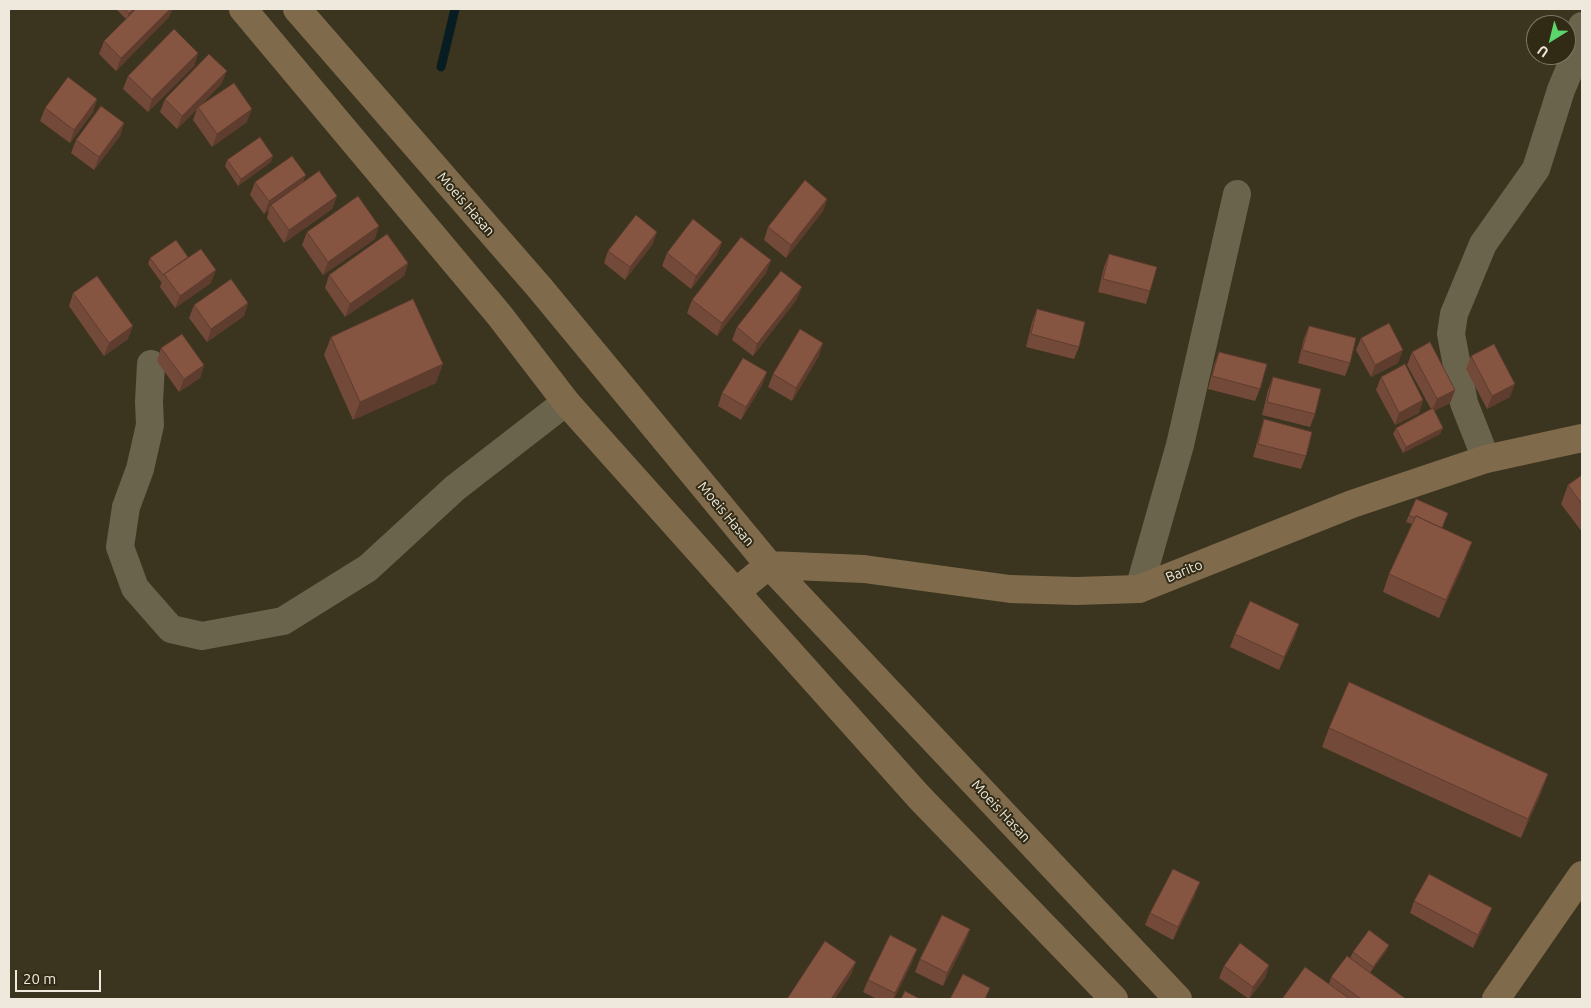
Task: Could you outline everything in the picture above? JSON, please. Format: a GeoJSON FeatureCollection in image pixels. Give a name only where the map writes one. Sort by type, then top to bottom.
{"type":"FeatureCollection","features":[{"type":"Feature","properties":{"kind":"main road"},"geometry":{"type":"LineString","coordinates":[[242,9],[500,316],[566,402],[919,797],[1114,999]]}},
{"type":"Feature","properties":{"kind":"main road","name":"Moeis Hasan"},"geometry":{"type":"LineString","coordinates":[[297,9],[539,287],[769,565],[1178,999]]}},
{"type":"Feature","properties":{"kind":"main road","name":"Barito"},"geometry":{"type":"LineString","coordinates":[[769,565],[864,569],[1010,589],[1076,591],[1139,589],[1352,504],[1486,459],[1582,438]]}},
{"type":"Feature","properties":{"kind":"main road"},"geometry":{"type":"LineString","coordinates":[[736,592],[769,565]]}},
{"type":"Feature","properties":{"kind":"main road"},"geometry":{"type":"LineString","coordinates":[[1496,999],[1582,875]]}},
{"type":"Feature","properties":{"kind":"street"},"geometry":{"type":"LineString","coordinates":[[1486,459],[1464,403],[1451,334],[1454,314],[1483,244],[1536,169],[1561,90],[1576,54],[1582,26]]}},
{"type":"Feature","properties":{"kind":"street"},"geometry":{"type":"LineString","coordinates":[[1139,589],[1180,445],[1238,194]]}},
{"type":"Feature","properties":{"kind":"street"},"geometry":{"type":"LineString","coordinates":[[151,364],[148,402],[150,425],[140,469],[126,507],[120,547],[135,588],[171,629],[202,636],[283,621],[368,568],[455,488],[566,402]]}},
{"type":"Feature","properties":{"kind":"building"},"geometry":{"type":"Polygon","coordinates":[[[125,9],[134,9],[129,13],[125,9]]]}},
{"type":"Feature","properties":{"kind":"building"},"geometry":{"type":"Polygon","coordinates":[[[136,9],[170,9],[121,58],[104,41],[136,9]]]}},
{"type":"Feature","properties":{"kind":"building"},"geometry":{"type":"Polygon","coordinates":[[[174,29],[198,53],[152,99],[128,76],[174,29]]]}},
{"type":"Feature","properties":{"kind":"building"},"geometry":{"type":"Polygon","coordinates":[[[209,54],[227,71],[182,116],[165,99],[209,54]]]}},
{"type":"Feature","properties":{"kind":"building"},"geometry":{"type":"Polygon","coordinates":[[[68,77],[97,99],[74,130],[45,108],[68,77]]]}},
{"type":"Feature","properties":{"kind":"building"},"geometry":{"type":"Polygon","coordinates":[[[234,83],[252,109],[217,134],[198,107],[234,83]]]}},
{"type":"Feature","properties":{"kind":"building"},"geometry":{"type":"Polygon","coordinates":[[[101,106],[124,123],[99,157],[76,140],[101,106]]]}},
{"type":"Feature","properties":{"kind":"building"},"geometry":{"type":"Polygon","coordinates":[[[260,137],[273,156],[241,179],[227,160],[260,137]]]}},
{"type":"Feature","properties":{"kind":"building"},"geometry":{"type":"Polygon","coordinates":[[[292,156],[306,175],[269,201],[255,182],[292,156]]]}},
{"type":"Feature","properties":{"kind":"building"},"geometry":{"type":"Polygon","coordinates":[[[319,171],[337,196],[289,230],[271,205],[319,171]]]}},
{"type":"Feature","properties":{"kind":"building"},"geometry":{"type":"Polygon","coordinates":[[[805,180],[827,199],[791,245],[768,227],[805,180]]]}},
{"type":"Feature","properties":{"kind":"building"},"geometry":{"type":"Polygon","coordinates":[[[358,196],[379,226],[328,262],[307,232],[358,196]]]}},
{"type":"Feature","properties":{"kind":"building"},"geometry":{"type":"Polygon","coordinates":[[[636,215],[657,232],[630,267],[608,251],[636,215]]]}},
{"type":"Feature","properties":{"kind":"building"},"geometry":{"type":"Polygon","coordinates":[[[693,219],[722,242],[696,276],[667,253],[693,219]]]}},
{"type":"Feature","properties":{"kind":"building"},"geometry":{"type":"Polygon","coordinates":[[[387,234],[408,263],[350,304],[329,275],[387,234]]]}},
{"type":"Feature","properties":{"kind":"building"},"geometry":{"type":"Polygon","coordinates":[[[741,237],[771,260],[722,323],[692,300],[741,237]]]}},
{"type":"Feature","properties":{"kind":"building"},"geometry":{"type":"Polygon","coordinates":[[[176,240],[188,257],[163,275],[150,258],[176,240]]]}},
{"type":"Feature","properties":{"kind":"building"},"geometry":{"type":"Polygon","coordinates":[[[201,249],[216,270],[180,296],[164,274],[201,249]]]}},
{"type":"Feature","properties":{"kind":"building"},"geometry":{"type":"Polygon","coordinates":[[[1109,254],[1157,267],[1150,291],[1103,279],[1109,254]]]}},
{"type":"Feature","properties":{"kind":"building"},"geometry":{"type":"Polygon","coordinates":[[[781,271],[802,287],[757,344],[737,327],[781,271]]]}},
{"type":"Feature","properties":{"kind":"building"},"geometry":{"type":"Polygon","coordinates":[[[97,276],[133,326],[109,343],[73,293],[97,276]]]}},
{"type":"Feature","properties":{"kind":"building"},"geometry":{"type":"Polygon","coordinates":[[[231,279],[248,303],[211,329],[194,305],[231,279]]]}},
{"type":"Feature","properties":{"kind":"building"},"geometry":{"type":"Polygon","coordinates":[[[413,299],[443,364],[360,402],[331,337],[413,299]]]}},
{"type":"Feature","properties":{"kind":"building"},"geometry":{"type":"Polygon","coordinates":[[[1037,309],[1085,322],[1079,347],[1031,334],[1037,309]]]}},
{"type":"Feature","properties":{"kind":"building"},"geometry":{"type":"Polygon","coordinates":[[[1389,323],[1403,350],[1375,365],[1361,338],[1389,323]]]}},
{"type":"Feature","properties":{"kind":"building"},"geometry":{"type":"Polygon","coordinates":[[[1309,326],[1356,338],[1350,363],[1302,350],[1309,326]]]}},
{"type":"Feature","properties":{"kind":"building"},"geometry":{"type":"Polygon","coordinates":[[[800,329],[823,343],[796,388],[773,374],[800,329]]]}},
{"type":"Feature","properties":{"kind":"building"},"geometry":{"type":"Polygon","coordinates":[[[182,334],[204,365],[184,379],[161,348],[182,334]]]}},
{"type":"Feature","properties":{"kind":"building"},"geometry":{"type":"Polygon","coordinates":[[[1430,342],[1455,390],[1437,399],[1412,352],[1430,342]]]}},
{"type":"Feature","properties":{"kind":"building"},"geometry":{"type":"Polygon","coordinates":[[[1494,344],[1515,384],[1492,396],[1471,356],[1494,344]]]}},
{"type":"Feature","properties":{"kind":"building"},"geometry":{"type":"Polygon","coordinates":[[[1219,352],[1267,364],[1260,389],[1212,376],[1219,352]]]}},
{"type":"Feature","properties":{"kind":"building"},"geometry":{"type":"Polygon","coordinates":[[[743,358],[767,372],[746,407],[722,393],[743,358]]]}},
{"type":"Feature","properties":{"kind":"building"},"geometry":{"type":"Polygon","coordinates":[[[1405,364],[1423,400],[1399,413],[1381,377],[1405,364]]]}},
{"type":"Feature","properties":{"kind":"building"},"geometry":{"type":"Polygon","coordinates":[[[1273,377],[1321,389],[1315,414],[1267,402],[1273,377]]]}},
{"type":"Feature","properties":{"kind":"building"},"geometry":{"type":"Polygon","coordinates":[[[1433,408],[1443,428],[1406,447],[1396,428],[1433,408]]]}},
{"type":"Feature","properties":{"kind":"building"},"geometry":{"type":"Polygon","coordinates":[[[1264,419],[1312,432],[1306,456],[1258,444],[1264,419]]]}},
{"type":"Feature","properties":{"kind":"building"},"geometry":{"type":"Polygon","coordinates":[[[1582,475],[1582,504],[1568,485],[1582,475]]]}},
{"type":"Feature","properties":{"kind":"building"},"geometry":{"type":"Polygon","coordinates":[[[1416,499],[1448,513],[1442,528],[1416,516],[1415,518],[1409,515],[1416,499]]]}},
{"type":"Feature","properties":{"kind":"building"},"geometry":{"type":"Polygon","coordinates":[[[1416,516],[1472,542],[1446,600],[1389,574],[1416,516]]]}},
{"type":"Feature","properties":{"kind":"building"},"geometry":{"type":"Polygon","coordinates":[[[1250,601],[1299,624],[1284,657],[1235,634],[1250,601]]]}},
{"type":"Feature","properties":{"kind":"building"},"geometry":{"type":"Polygon","coordinates":[[[1349,682],[1548,774],[1528,819],[1329,728],[1349,682]]]}},
{"type":"Feature","properties":{"kind":"building"},"geometry":{"type":"Polygon","coordinates":[[[1173,869],[1200,882],[1178,927],[1150,913],[1173,869]]]}},
{"type":"Feature","properties":{"kind":"building"},"geometry":{"type":"Polygon","coordinates":[[[1429,874],[1492,908],[1478,935],[1414,901],[1429,874]]]}},
{"type":"Feature","properties":{"kind":"building"},"geometry":{"type":"Polygon","coordinates":[[[942,915],[970,929],[947,973],[920,959],[942,915]]]}},
{"type":"Feature","properties":{"kind":"building"},"geometry":{"type":"Polygon","coordinates":[[[1369,930],[1389,945],[1373,967],[1353,952],[1369,930]]]}},
{"type":"Feature","properties":{"kind":"building"},"geometry":{"type":"Polygon","coordinates":[[[890,935],[917,949],[895,993],[868,980],[890,935]]]}},
{"type":"Feature","properties":{"kind":"building"},"geometry":{"type":"Polygon","coordinates":[[[825,941],[856,962],[831,999],[787,999],[825,941]]]}},
{"type":"Feature","properties":{"kind":"building"},"geometry":{"type":"Polygon","coordinates":[[[1240,943],[1269,965],[1253,987],[1224,966],[1240,943]]]}},
{"type":"Feature","properties":{"kind":"building"},"geometry":{"type":"Polygon","coordinates":[[[1347,956],[1406,999],[1361,999],[1331,977],[1347,956]]]}},
{"type":"Feature","properties":{"kind":"building"},"geometry":{"type":"Polygon","coordinates":[[[1305,967],[1350,999],[1282,999],[1305,967]]]}},
{"type":"Feature","properties":{"kind":"building"},"geometry":{"type":"Polygon","coordinates":[[[963,974],[990,988],[985,999],[950,999],[963,974]]]}},
{"type":"Feature","properties":{"kind":"building"},"geometry":{"type":"Polygon","coordinates":[[[905,991],[920,999],[901,999],[905,991]]]}},
{"type":"Feature","properties":{"kind":"waterway"},"geometry":{"type":"LineString","coordinates":[[441,67],[455,9]]}}]}
